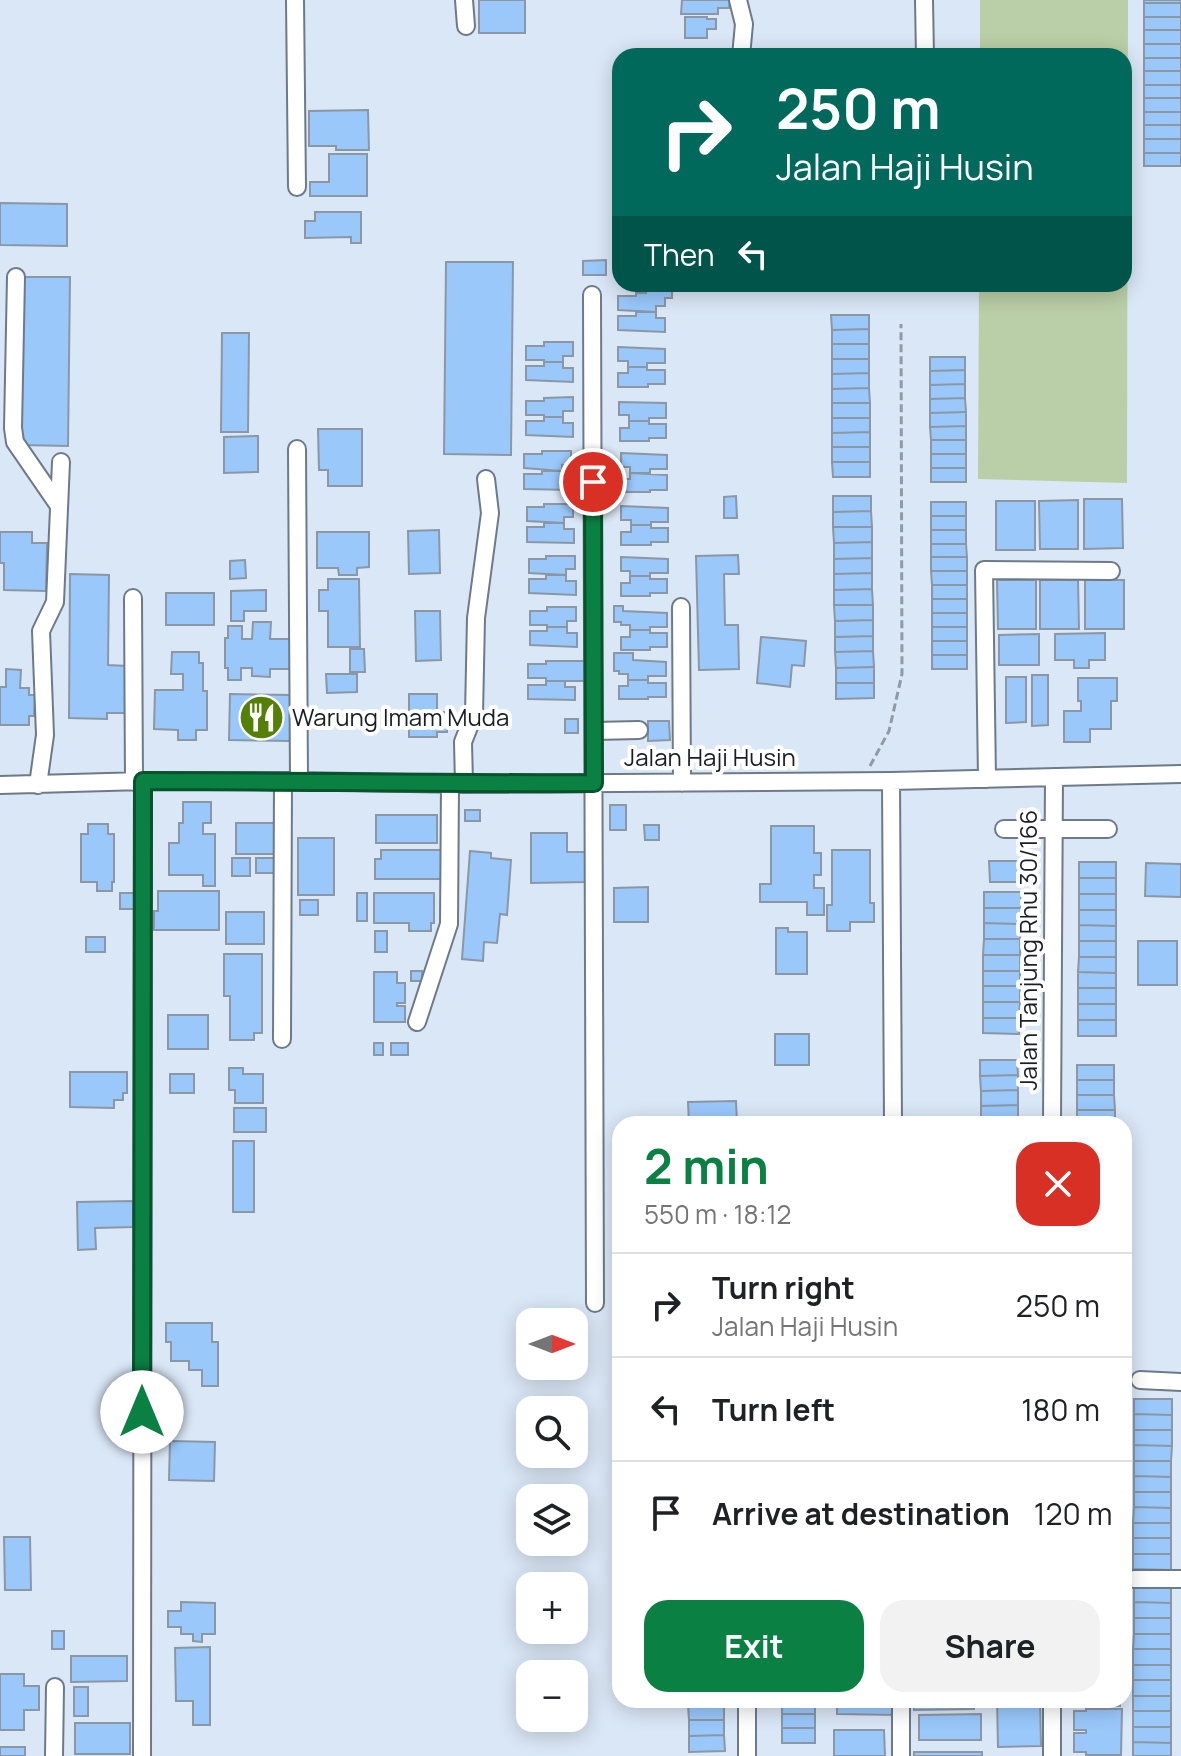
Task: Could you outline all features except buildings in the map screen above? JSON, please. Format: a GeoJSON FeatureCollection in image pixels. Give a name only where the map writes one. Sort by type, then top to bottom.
{"type":"FeatureCollection","features":[{"type":"Feature","properties":{"kind":"street"},"geometry":{"type":"LineString","coordinates":[[295,0],[297,187]]}},
{"type":"Feature","properties":{"kind":"street"},"geometry":{"type":"LineString","coordinates":[[464,0],[466,26]]}},
{"type":"Feature","properties":{"kind":"street"},"geometry":{"type":"LineString","coordinates":[[738,0],[744,24],[742,48]]}},
{"type":"Feature","properties":{"kind":"street"},"geometry":{"type":"LineString","coordinates":[[924,0],[925,48]]}},
{"type":"Feature","properties":{"kind":"street"},"geometry":{"type":"LineString","coordinates":[[16,277],[15,442],[59,506]]}},
{"type":"Feature","properties":{"kind":"street"},"geometry":{"type":"LineString","coordinates":[[592,295],[595,1303]]}},
{"type":"Feature","properties":{"kind":"street"},"geometry":{"type":"LineString","coordinates":[[282,1039],[291,781],[297,449]]}},
{"type":"Feature","properties":{"kind":"street"},"geometry":{"type":"LineString","coordinates":[[38,785],[45,735],[41,631],[55,602],[61,462]]}},
{"type":"Feature","properties":{"kind":"street"},"geometry":{"type":"LineString","coordinates":[[417,1022],[449,924],[457,784],[463,742],[474,714],[476,618],[490,513],[486,479]]}},
{"type":"Feature","properties":{"kind":"street"},"geometry":{"type":"LineString","coordinates":[[987,779],[984,570],[1111,571]]}},
{"type":"Feature","properties":{"kind":"street"},"geometry":{"type":"LineString","coordinates":[[133,598],[139,782],[142,1756]]}},
{"type":"Feature","properties":{"kind":"street"},"geometry":{"type":"LineString","coordinates":[[681,607],[682,783]]}},
{"type":"Feature","properties":{"kind":"street"},"geometry":{"type":"LineString","coordinates":[[594,731],[639,730]]}},
{"type":"Feature","properties":{"kind":"street","name":"Jalan Haji Husin"},"geometry":{"type":"LineString","coordinates":[[0,785],[291,781],[682,783],[1181,774]]}},
{"type":"Feature","properties":{"kind":"street","name":"Jalan Tanjung Rhu 30/166"},"geometry":{"type":"LineString","coordinates":[[1052,1116],[1054,777]]}},
{"type":"Feature","properties":{"kind":"street"},"geometry":{"type":"LineString","coordinates":[[891,781],[893,1116]]}},
{"type":"Feature","properties":{"kind":"street"},"geometry":{"type":"LineString","coordinates":[[1004,829],[1108,829]]}},
{"type":"Feature","properties":{"kind":"street"},"geometry":{"type":"LineString","coordinates":[[1140,1380],[1181,1382]]}},
{"type":"Feature","properties":{"kind":"street"},"geometry":{"type":"LineString","coordinates":[[1134,1579],[1181,1579]]}},
{"type":"Feature","properties":{"kind":"street"},"geometry":{"type":"LineString","coordinates":[[54,1756],[55,1687]]}},
{"type":"Feature","properties":{"kind":"street"},"geometry":{"type":"LineString","coordinates":[[747,1708],[747,1756]]}},
{"type":"Feature","properties":{"kind":"street"},"geometry":{"type":"LineString","coordinates":[[901,1708],[901,1756]]}},
{"type":"Feature","properties":{"kind":"street"},"geometry":{"type":"LineString","coordinates":[[1052,1708],[1052,1756]]}},
{"type":"Feature","properties":{"kind":"path"},"geometry":{"type":"LineString","coordinates":[[862,781],[889,731],[902,674],[901,324]]}},
{"type":"Feature","properties":{"kind":"green space"},"geometry":{"type":"Polygon","coordinates":[[[980,0],[1128,0],[1128,48],[980,48],[980,0]]]}},
{"type":"Feature","properties":{"kind":"green space"},"geometry":{"type":"Polygon","coordinates":[[[979,292],[1127,292],[1127,483],[978,479],[979,292]]]}},
{"type":"Feature","properties":{"kind":"place","name":"Warung Imam Muda"},"geometry":{"type":"Point","coordinates":[261,718]}},
{"type":"Feature","properties":{"kind":"route"},"geometry":{"type":"LineString","coordinates":[[142,1412],[143,781],[594,783],[593,482]]}}]}
